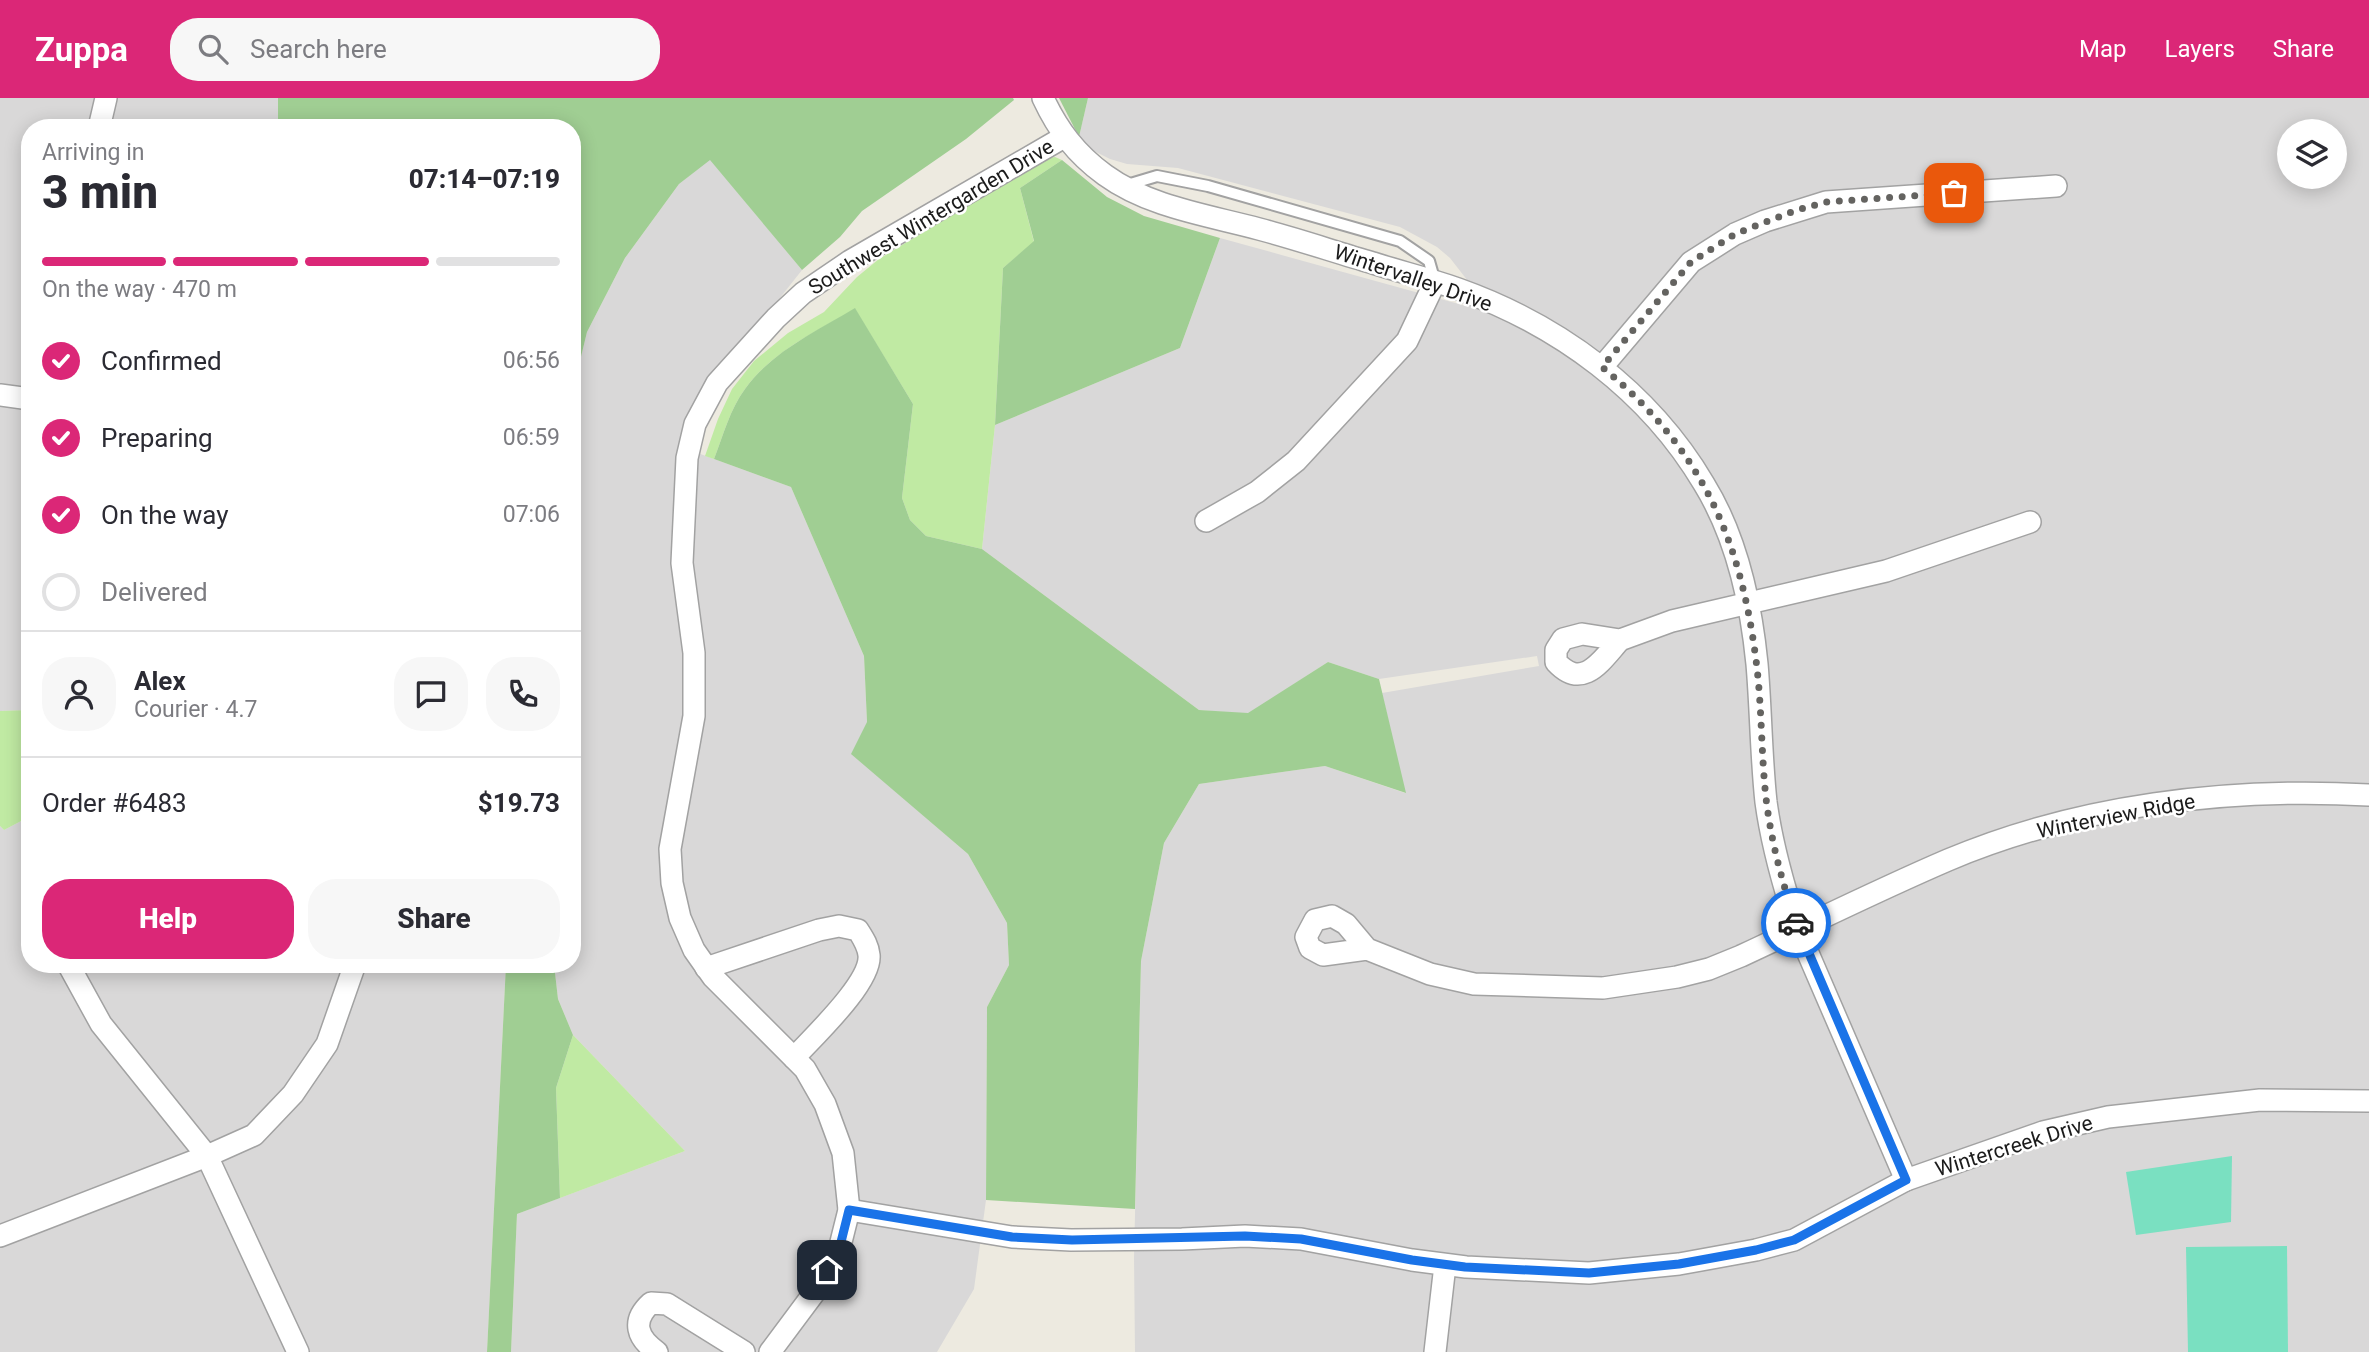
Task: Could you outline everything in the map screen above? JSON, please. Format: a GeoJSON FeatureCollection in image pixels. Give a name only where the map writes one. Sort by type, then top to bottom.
{"type":"FeatureCollection","features":[{"type":"Feature","properties":{"kind":"street"},"geometry":{"type":"LineString","coordinates":[[101,119],[106,98]]}},
{"type":"Feature","properties":{"kind":"street","name":"Wintervalley Drive"},"geometry":{"type":"LineString","coordinates":[[1042,98],[1064,137],[1100,171],[1125,186],[1154,201],[1260,229],[1469,294],[1554,334],[1602,367],[1628,389],[1674,438],[1706,486],[1729,537],[1747,603],[1757,662],[1770,827],[1785,892],[1798,930],[1906,1180]]}},
{"type":"Feature","properties":{"kind":"street","name":"Southwest Wintergarden Drive"},"geometry":{"type":"LineString","coordinates":[[770,1352],[814,1293],[840,1246],[849,1210],[843,1153],[825,1104],[805,1069],[774,1036],[741,1008],[706,968],[694,950],[680,918],[672,883],[670,849],[694,716],[694,653],[682,563],[687,458],[695,424],[717,383],[776,318],[803,293],[850,261],[1064,137]]}},
{"type":"Feature","properties":{"kind":"street"},"geometry":{"type":"LineString","coordinates":[[1602,367],[1691,262],[1735,234],[1765,221],[1826,202],[2056,186]]}},
{"type":"Feature","properties":{"kind":"street"},"geometry":{"type":"LineString","coordinates":[[1206,521],[1257,492],[1296,461],[1407,341],[1436,282]]}},
{"type":"Feature","properties":{"kind":"street"},"geometry":{"type":"LineString","coordinates":[[0,395],[21,395]]}},
{"type":"Feature","properties":{"kind":"street"},"geometry":{"type":"LineString","coordinates":[[1620,640],[1672,621],[1886,571],[2029,522]]}},
{"type":"Feature","properties":{"kind":"street","name":"Winterview Ridge"},"geometry":{"type":"LineString","coordinates":[[1367,949],[1430,974],[1474,984],[1603,988],[1653,981],[1709,969],[1949,860],[2082,818],[2196,799],[2280,793],[2369,795]]}},
{"type":"Feature","properties":{"kind":"street"},"geometry":{"type":"LineString","coordinates":[[706,968],[819,930],[839,926],[858,930],[866,942],[870,957],[860,986],[794,1058]]}},
{"type":"Feature","properties":{"kind":"street"},"geometry":{"type":"LineString","coordinates":[[73,973],[101,1024],[207,1156],[298,1352]]}},
{"type":"Feature","properties":{"kind":"street"},"geometry":{"type":"LineString","coordinates":[[0,1236],[207,1156],[254,1135],[293,1094],[327,1044],[352,973]]}},
{"type":"Feature","properties":{"kind":"street","name":"Wintercreek Drive"},"geometry":{"type":"LineString","coordinates":[[849,1210],[1012,1237],[1072,1240],[1245,1236],[1301,1239],[1445,1265],[1589,1273],[1679,1264],[1794,1240],[1906,1180],[2043,1132],[2108,1117],[2260,1100],[2369,1101]]}},
{"type":"Feature","properties":{"kind":"street"},"geometry":{"type":"LineString","coordinates":[[1435,1352],[1445,1265]]}},
{"type":"Feature","properties":{"kind":"street"},"geometry":{"type":"LineString","coordinates":[[657,1352],[641,1335],[638,1324],[642,1311],[651,1303],[667,1304],[744,1352]]}},
{"type":"Feature","properties":{"kind":"lane"},"geometry":{"type":"LineString","coordinates":[[1125,186],[1157,176],[1208,186],[1400,241],[1429,261],[1436,282]]}},
{"type":"Feature","properties":{"kind":"shaded area"},"geometry":{"type":"Polygon","coordinates":[[[0,98],[278,98],[278,119],[21,119],[21,710],[0,711],[0,98]]]}},
{"type":"Feature","properties":{"kind":"shaded area"},"geometry":{"type":"Polygon","coordinates":[[[1088,98],[2369,98],[2369,1352],[1135,1352],[1134,1257],[1141,961],[1164,843],[1199,784],[1325,766],[1405,793],[1382,693],[1539,666],[1537,656],[1379,679],[1328,662],[1248,714],[1199,710],[982,549],[995,425],[1180,348],[1220,238],[1466,306],[1471,285],[1450,258],[1437,247],[1400,227],[1178,168],[1127,164],[1094,151],[1079,137],[1088,98]]]}},
{"type":"Feature","properties":{"kind":"shaded area"},"geometry":{"type":"Polygon","coordinates":[[[710,159],[802,270],[764,318],[684,448],[791,487],[864,656],[867,723],[852,754],[968,854],[1007,923],[1009,965],[987,1007],[986,1200],[974,1289],[937,1352],[511,1352],[517,1214],[685,1151],[573,1035],[558,999],[555,973],[581,973],[581,357],[587,332],[625,258],[679,184],[710,159]]]}},
{"type":"Feature","properties":{"kind":"shaded area"},"geometry":{"type":"Polygon","coordinates":[[[21,821],[21,973],[506,973],[487,1352],[0,1352],[0,826],[4,830],[21,821]]]}},
{"type":"Feature","properties":{"kind":"green space"},"geometry":{"type":"Polygon","coordinates":[[[278,98],[1014,100],[966,139],[862,211],[840,237],[802,270],[710,160],[679,184],[625,258],[587,332],[581,357],[581,119],[278,119],[278,98]]]}},
{"type":"Feature","properties":{"kind":"green space"},"geometry":{"type":"Polygon","coordinates":[[[1059,98],[1088,98],[1079,137],[1059,98]]]}},
{"type":"Feature","properties":{"kind":"green space"},"geometry":{"type":"Polygon","coordinates":[[[1055,157],[1062,160],[1020,188],[1034,242],[1003,268],[995,425],[982,549],[926,536],[910,520],[902,498],[913,404],[855,309],[796,343],[768,364],[745,389],[735,405],[714,459],[705,456],[732,389],[754,361],[788,333],[824,312],[857,277],[879,259],[1043,159],[1055,157]]]}},
{"type":"Feature","properties":{"kind":"green space"},"geometry":{"type":"Polygon","coordinates":[[[1062,160],[1107,197],[1144,216],[1220,238],[1180,348],[995,425],[1003,268],[1034,241],[1020,188],[1062,160]]]}},
{"type":"Feature","properties":{"kind":"green space"},"geometry":{"type":"Polygon","coordinates":[[[855,308],[913,404],[902,498],[910,520],[926,536],[982,549],[1199,710],[1248,713],[1328,662],[1379,679],[1406,793],[1325,766],[1199,784],[1164,843],[1141,961],[1135,1209],[986,1200],[987,1007],[1009,965],[1007,923],[968,854],[851,754],[867,722],[864,656],[791,487],[714,459],[735,405],[756,376],[781,353],[855,308]]]}},
{"type":"Feature","properties":{"kind":"green space"},"geometry":{"type":"Polygon","coordinates":[[[21,710],[21,821],[4,830],[0,826],[0,711],[21,710]]]}},
{"type":"Feature","properties":{"kind":"green space"},"geometry":{"type":"Polygon","coordinates":[[[506,973],[555,973],[558,999],[573,1035],[556,1088],[560,1198],[517,1214],[511,1352],[487,1352],[506,973]]]}},
{"type":"Feature","properties":{"kind":"green space"},"geometry":{"type":"Polygon","coordinates":[[[573,1035],[685,1151],[560,1198],[556,1088],[573,1035]]]}},
{"type":"Feature","properties":{"kind":"green space"},"geometry":{"type":"Polygon","coordinates":[[[2232,1156],[2231,1222],[2136,1235],[2126,1172],[2232,1156]]]}},
{"type":"Feature","properties":{"kind":"green space"},"geometry":{"type":"Polygon","coordinates":[[[2287,1246],[2288,1352],[2188,1352],[2186,1247],[2287,1246]]]}},
{"type":"Feature","properties":{"kind":"way so far"},"geometry":{"type":"LineString","coordinates":[[1796,923],[1785,892],[1770,827],[1757,662],[1747,603],[1729,537],[1706,486],[1674,438],[1628,389],[1602,367],[1691,262],[1735,234],[1765,221],[1826,202],[1954,193]]}},
{"type":"Feature","properties":{"kind":"route"},"geometry":{"type":"LineString","coordinates":[[827,1270],[840,1246],[849,1210],[1012,1237],[1072,1240],[1245,1236],[1301,1239],[1465,1267],[1589,1273],[1679,1264],[1794,1240],[1906,1180],[1796,923]]}}]}
